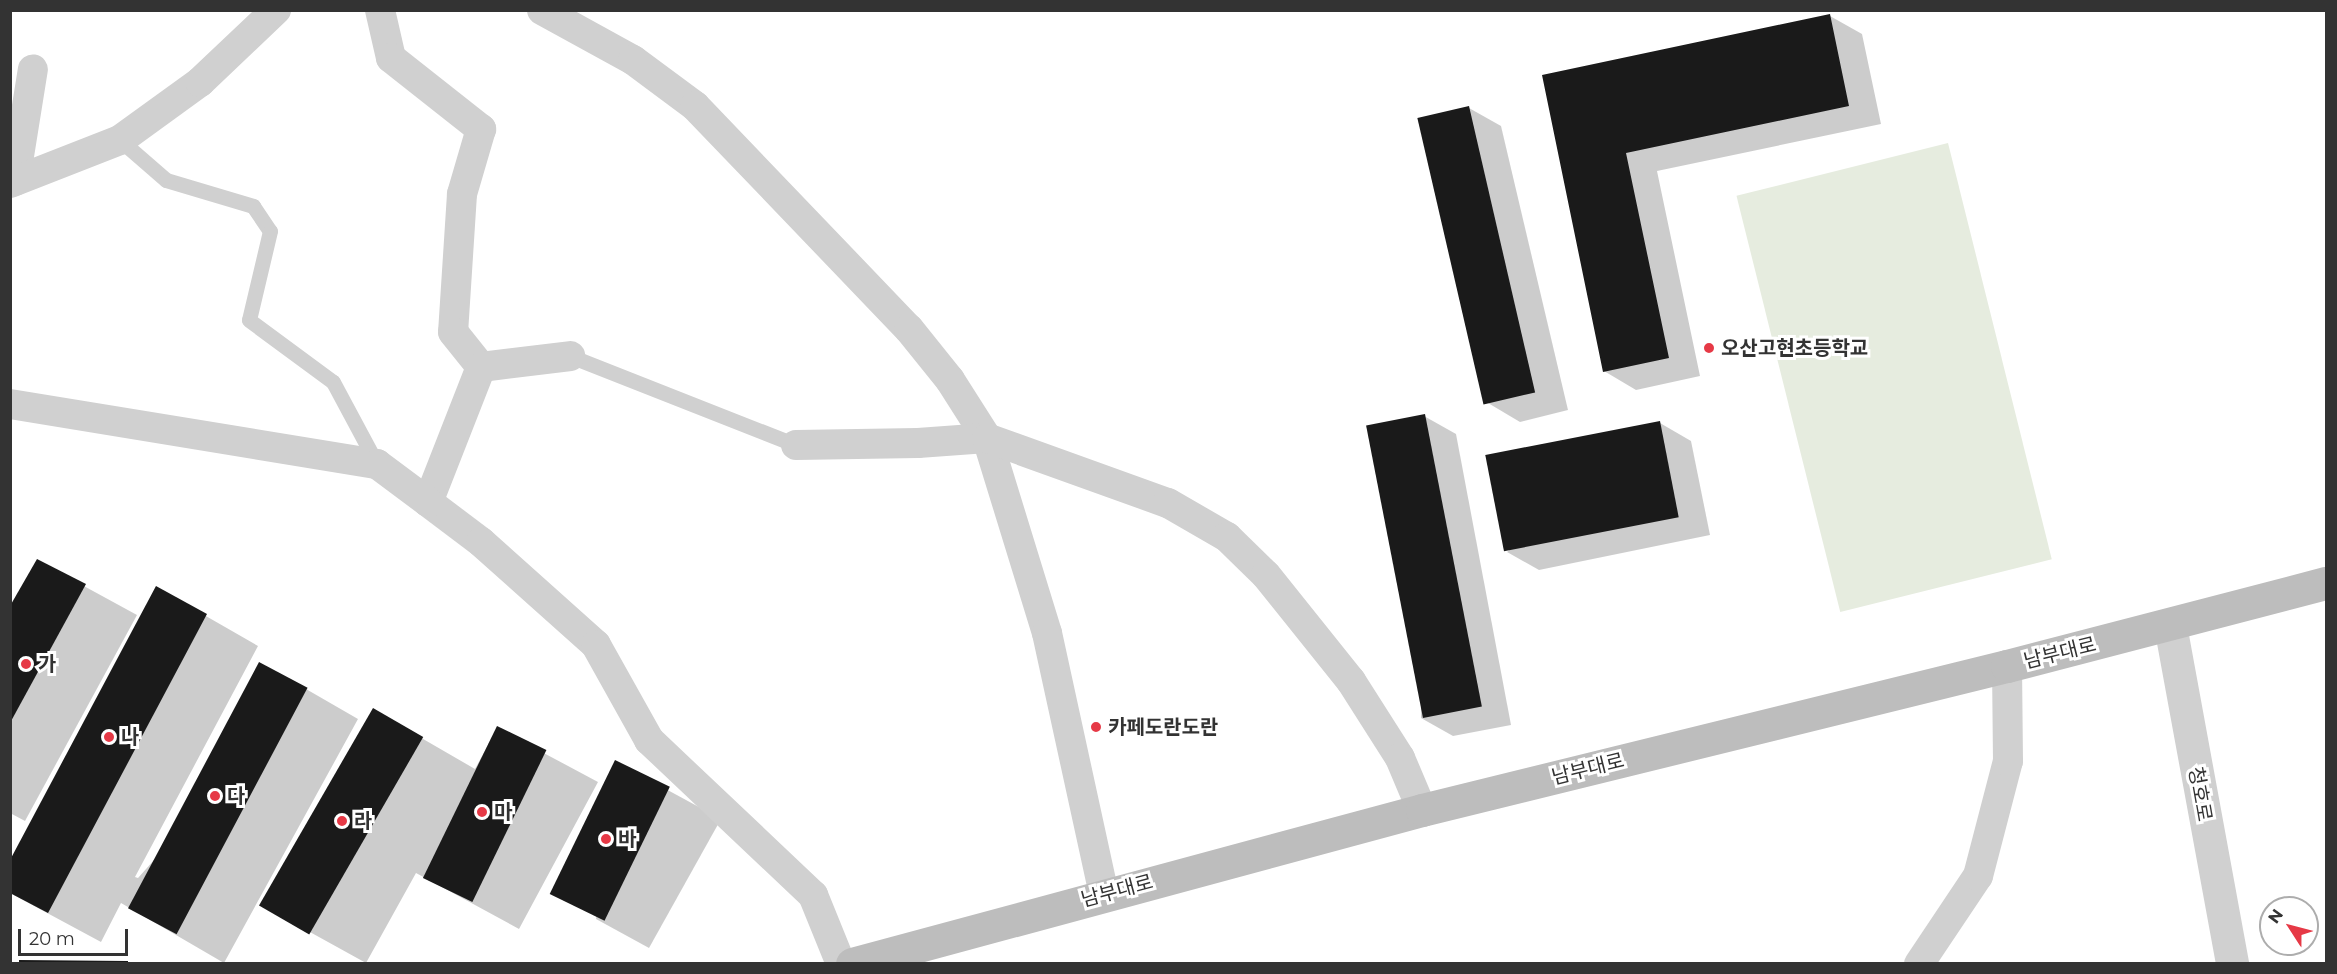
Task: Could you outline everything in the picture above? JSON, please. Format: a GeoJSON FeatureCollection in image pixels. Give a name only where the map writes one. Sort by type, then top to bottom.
{"type":"FeatureCollection","features":[{"type":"Feature","properties":{"kind":"main road","name":"남부대로"},"geometry":{"type":"LineString","coordinates":[[852,963],[1422,810],[2007,666],[2326,583]]}},
{"type":"Feature","properties":{"kind":"street"},"geometry":{"type":"LineString","coordinates":[[13,182],[120,140],[200,82],[276,10]]}},
{"type":"Feature","properties":{"kind":"street"},"geometry":{"type":"LineString","coordinates":[[380,10],[391,58],[481,129],[462,194],[453,332],[481,367]]}},
{"type":"Feature","properties":{"kind":"street"},"geometry":{"type":"LineString","coordinates":[[542,10],[633,60],[695,106],[909,329],[950,380],[987,438],[1047,633],[1104,894]]}},
{"type":"Feature","properties":{"kind":"street"},"geometry":{"type":"LineString","coordinates":[[13,182],[33,69]]}},
{"type":"Feature","properties":{"kind":"street"},"geometry":{"type":"LineString","coordinates":[[481,367],[570,356]]}},
{"type":"Feature","properties":{"kind":"street"},"geometry":{"type":"LineString","coordinates":[[428,502],[481,367]]}},
{"type":"Feature","properties":{"kind":"street"},"geometry":{"type":"LineString","coordinates":[[10,404],[377,464],[481,542],[596,645],[649,740],[813,895],[841,963]]}},
{"type":"Feature","properties":{"kind":"street"},"geometry":{"type":"LineString","coordinates":[[796,445],[918,443],[987,438],[1168,503],[1227,537],[1266,575],[1351,681],[1400,758],[1422,810]]}},
{"type":"Feature","properties":{"kind":"street","name":"청호로"},"geometry":{"type":"LineString","coordinates":[[2170,625],[2232,963]]}},
{"type":"Feature","properties":{"kind":"street"},"geometry":{"type":"LineString","coordinates":[[1919,963],[1978,876],[2008,761],[2007,666]]}},
{"type":"Feature","properties":{"kind":"lane"},"geometry":{"type":"LineString","coordinates":[[120,140],[166,180],[253,206],[270,231],[249,320],[333,382],[377,464]]}},
{"type":"Feature","properties":{"kind":"lane"},"geometry":{"type":"LineString","coordinates":[[570,356],[796,445]]}},
{"type":"Feature","properties":{"kind":"shaded area"},"geometry":{"type":"Polygon","coordinates":[[[1948,143],[2052,559],[1840,612],[1736,196],[1948,143]]]}},
{"type":"Feature","properties":{"kind":"building"},"geometry":{"type":"Polygon","coordinates":[[[1830,14],[1849,106],[1626,153],[1669,358],[1603,372],[1542,75],[1830,14]]]}},
{"type":"Feature","properties":{"kind":"building"},"geometry":{"type":"Polygon","coordinates":[[[1469,106],[1535,392],[1483,404],[1417,118],[1469,106]]]}},
{"type":"Feature","properties":{"kind":"building"},"geometry":{"type":"Polygon","coordinates":[[[1425,414],[1482,707],[1423,718],[1366,425],[1425,414]]]}},
{"type":"Feature","properties":{"kind":"building"},"geometry":{"type":"Polygon","coordinates":[[[1660,421],[1679,517],[1504,551],[1485,455],[1660,421]]]}},
{"type":"Feature","properties":{"kind":"building","name":"가"},"geometry":{"type":"Polygon","coordinates":[[[37,559],[86,584],[10,723],[10,606],[37,559]]]}},
{"type":"Feature","properties":{"kind":"building","name":"나"},"geometry":{"type":"Polygon","coordinates":[[[156,586],[207,614],[48,913],[10,893],[10,860],[156,586]]]}},
{"type":"Feature","properties":{"kind":"building","name":"다"},"geometry":{"type":"Polygon","coordinates":[[[259,662],[308,688],[177,934],[128,908],[259,662]]]}},
{"type":"Feature","properties":{"kind":"building","name":"라"},"geometry":{"type":"Polygon","coordinates":[[[373,708],[423,737],[309,934],[259,905],[373,708]]]}},
{"type":"Feature","properties":{"kind":"building","name":"마"},"geometry":{"type":"Polygon","coordinates":[[[497,726],[546,750],[472,902],[423,878],[497,726]]]}},
{"type":"Feature","properties":{"kind":"building","name":"바"},"geometry":{"type":"Polygon","coordinates":[[[615,760],[670,787],[605,921],[550,894],[615,760]]]}},
{"type":"Feature","properties":{"kind":"building"},"geometry":{"type":"Polygon","coordinates":[[[19,960],[128,961],[128,964],[19,964],[19,960]]]}},
{"type":"Feature","properties":{"kind":"place","name":"오산고현초등학교"},"geometry":{"type":"Point","coordinates":[1709,348]}},
{"type":"Feature","properties":{"kind":"place","name":"가"},"geometry":{"type":"Point","coordinates":[26,664]}},
{"type":"Feature","properties":{"kind":"place","name":"카페도란도란"},"geometry":{"type":"Point","coordinates":[1096,727]}},
{"type":"Feature","properties":{"kind":"place","name":"나"},"geometry":{"type":"Point","coordinates":[109,737]}},
{"type":"Feature","properties":{"kind":"place","name":"다"},"geometry":{"type":"Point","coordinates":[215,796]}},
{"type":"Feature","properties":{"kind":"place","name":"마"},"geometry":{"type":"Point","coordinates":[482,812]}},
{"type":"Feature","properties":{"kind":"place","name":"라"},"geometry":{"type":"Point","coordinates":[342,821]}},
{"type":"Feature","properties":{"kind":"place","name":"바"},"geometry":{"type":"Point","coordinates":[606,839]}}]}
